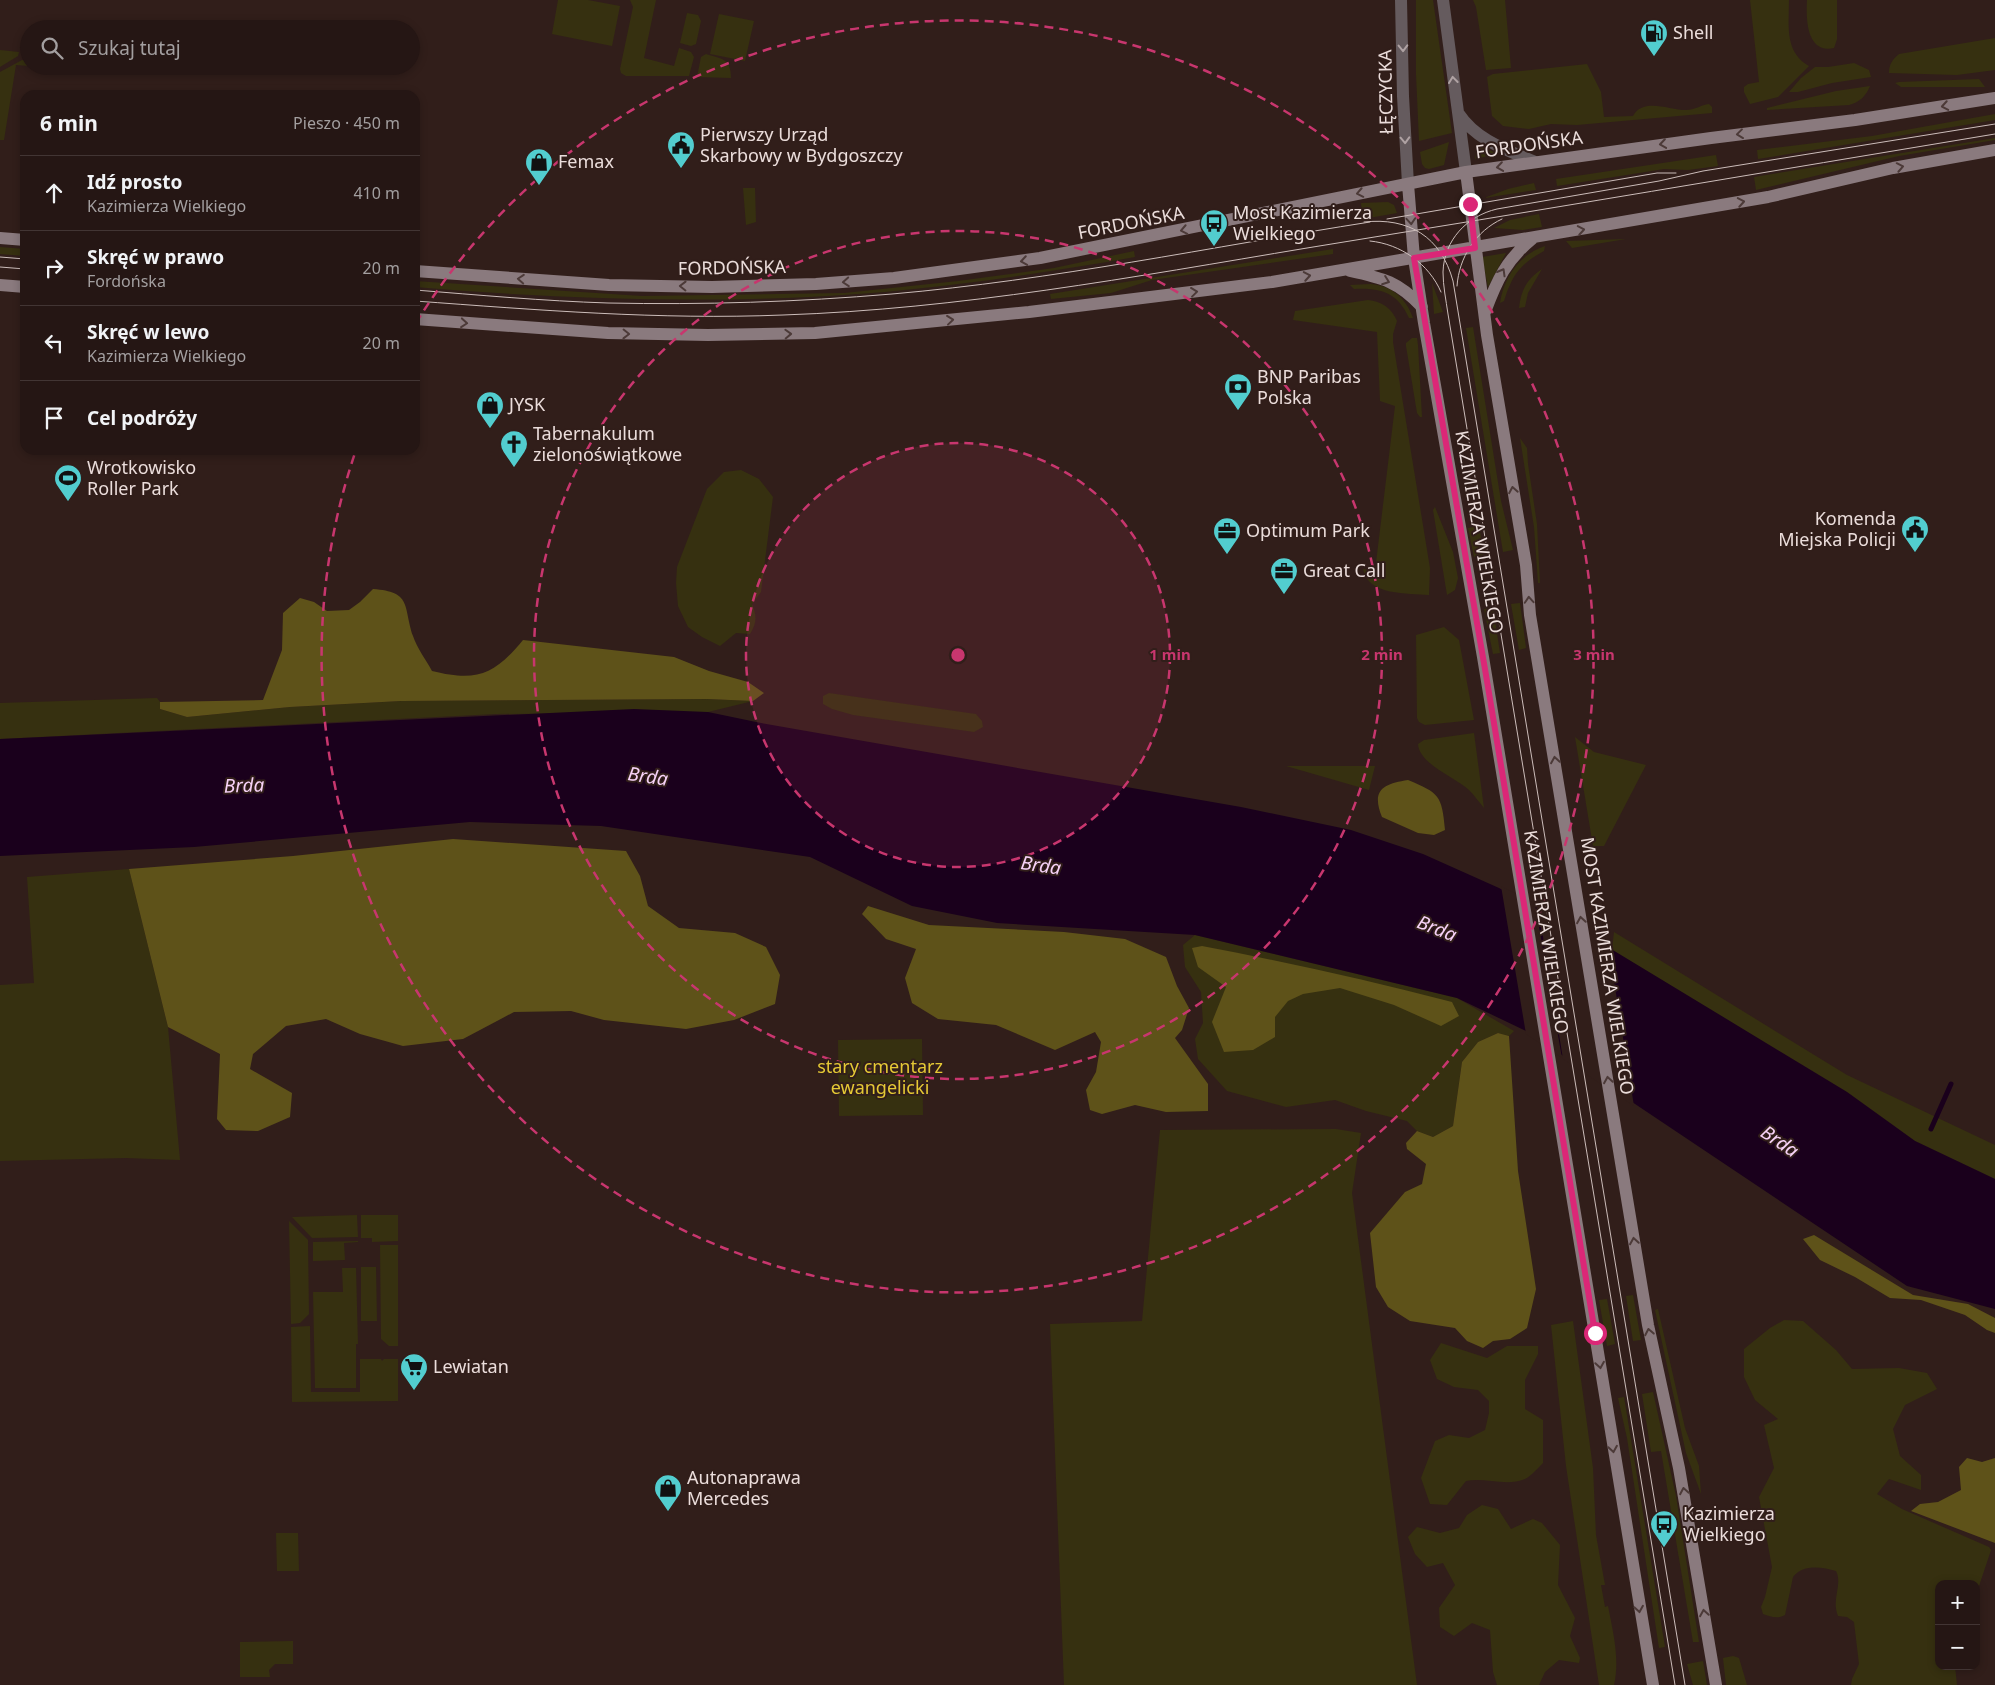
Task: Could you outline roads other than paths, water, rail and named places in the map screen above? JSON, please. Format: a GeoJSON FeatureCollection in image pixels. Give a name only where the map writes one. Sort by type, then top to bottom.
{"type":"FeatureCollection","features":[{"type":"Feature","properties":{"kind":"main road","name":"FORDOŃSKA"},"geometry":{"type":"LineString","coordinates":[[420,271],[609,285],[703,287],[816,284],[894,278],[1040,258],[1466,172],[1854,120],[1995,98]]}},
{"type":"Feature","properties":{"kind":"main road"},"geometry":{"type":"LineString","coordinates":[[420,319],[608,333],[716,335],[815,333],[1145,299],[1342,270],[1768,197],[1893,168],[1995,150]]}},
{"type":"Feature","properties":{"kind":"main road","name":"KAZIMIERZA WIELKIEGO"},"geometry":{"type":"LineString","coordinates":[[1466,172],[1484,314],[1526,565],[1530,615],[1536,648]]}},
{"type":"Feature","properties":{"kind":"main road","name":"KAZIMIERZA WIELKIEGO"},"geometry":{"type":"LineString","coordinates":[[1408,184],[1414,258],[1483,657],[1652,1685]]}},
{"type":"Feature","properties":{"kind":"main road"},"geometry":{"type":"LineString","coordinates":[[0,238],[20,240]]}},
{"type":"Feature","properties":{"kind":"main road"},"geometry":{"type":"LineString","coordinates":[[1484,314],[1502,271],[1511,258],[1533,238]]}},
{"type":"Feature","properties":{"kind":"main road"},"geometry":{"type":"LineString","coordinates":[[1342,270],[1367,275],[1398,285],[1409,292],[1422,307]]}},
{"type":"Feature","properties":{"kind":"main road"},"geometry":{"type":"LineString","coordinates":[[0,285],[20,287]]}},
{"type":"Feature","properties":{"kind":"main road","name":"MOST KAZIMIERZA WIELKIEGO"},"geometry":{"type":"LineString","coordinates":[[1536,648],[1642,1289],[1657,1372],[1679,1468],[1716,1685]]}},
{"type":"Feature","properties":{"kind":"street","name":"ŁĘCZYCKA"},"geometry":{"type":"LineString","coordinates":[[1402,0],[1403,96],[1408,184]]}},
{"type":"Feature","properties":{"kind":"street"},"geometry":{"type":"LineString","coordinates":[[1442,0],[1466,172]]}},
{"type":"Feature","properties":{"kind":"street"},"geometry":{"type":"LineString","coordinates":[[1457,112],[1471,130],[1504,149],[1535,162]]}},
{"type":"Feature","properties":{"kind":"water","name":"Brda"},"geometry":{"type":"Polygon","coordinates":[[[634,709],[708,712],[761,723],[1241,807],[1351,830],[1423,854],[1499,888],[1583,932],[1847,1092],[1915,1141],[1995,1179],[1995,1309],[1907,1286],[1526,1031],[1457,998],[1195,935],[997,923],[912,906],[810,857],[601,826],[470,822],[194,847],[0,856],[0,739],[634,709]]]}},
{"type":"Feature","properties":{"kind":"waterway"},"geometry":{"type":"LineString","coordinates":[[1931,1129],[1951,1084]]}},
{"type":"Feature","properties":{"kind":"tram line"},"geometry":{"type":"LineString","coordinates":[[1675,1685],[1448,314],[1443,277],[1444,260],[1459,231],[1476,217],[1497,209],[1659,181],[1703,171],[1995,124]]}},
{"type":"Feature","properties":{"kind":"tram line"},"geometry":{"type":"LineString","coordinates":[[420,301],[599,313],[737,316],[849,312],[981,299],[1111,280],[1995,134]]}},
{"type":"Feature","properties":{"kind":"tram line"},"geometry":{"type":"LineString","coordinates":[[1387,219],[1657,173],[1676,173]]}},
{"type":"Feature","properties":{"kind":"tram line"},"geometry":{"type":"LineString","coordinates":[[1457,286],[1461,265],[1470,246],[1484,230],[1502,219]]}},
{"type":"Feature","properties":{"kind":"tram line"},"geometry":{"type":"LineString","coordinates":[[1364,222],[1380,221],[1395,223],[1421,233],[1440,253],[1448,266],[1453,281],[1685,1685]]}},
{"type":"Feature","properties":{"kind":"tram line"},"geometry":{"type":"LineString","coordinates":[[420,290],[608,303],[679,304],[857,297],[952,288],[1072,272],[1370,222]]}},
{"type":"Feature","properties":{"kind":"tram line"},"geometry":{"type":"LineString","coordinates":[[1370,241],[1392,246],[1413,257],[1429,273],[1441,292]]}},
{"type":"Feature","properties":{"kind":"tram line"},"geometry":{"type":"LineString","coordinates":[[0,257],[20,259]]}},
{"type":"Feature","properties":{"kind":"tram line"},"geometry":{"type":"LineString","coordinates":[[0,267],[20,269]]}},
{"type":"Feature","properties":{"kind":"place","name":"Shell"},"geometry":{"type":"Point","coordinates":[1654,57]}},
{"type":"Feature","properties":{"kind":"place","name":"Pierwszy Urząd Skarbowy w Bydgoszczy"},"geometry":{"type":"Point","coordinates":[681,169]}},
{"type":"Feature","properties":{"kind":"place","name":"Femax"},"geometry":{"type":"Point","coordinates":[539,186]}},
{"type":"Feature","properties":{"kind":"place","name":"Most Kazimierza Wielkiego"},"geometry":{"type":"Point","coordinates":[1214,247]}},
{"type":"Feature","properties":{"kind":"place","name":"BNP Paribas Polska"},"geometry":{"type":"Point","coordinates":[1238,411]}},
{"type":"Feature","properties":{"kind":"place","name":"JYSK"},"geometry":{"type":"Point","coordinates":[490,429]}},
{"type":"Feature","properties":{"kind":"place","name":"Tabernakulum zielonoświątkowe"},"geometry":{"type":"Point","coordinates":[514,468]}},
{"type":"Feature","properties":{"kind":"place","name":"Wrotkowisko Roller Park"},"geometry":{"type":"Point","coordinates":[68,502]}},
{"type":"Feature","properties":{"kind":"place","name":"Komenda Miejska Policji"},"geometry":{"type":"Point","coordinates":[1915,553]}},
{"type":"Feature","properties":{"kind":"place","name":"Optimum Park"},"geometry":{"type":"Point","coordinates":[1227,555]}},
{"type":"Feature","properties":{"kind":"place","name":"Great Call"},"geometry":{"type":"Point","coordinates":[1284,595]}},
{"type":"Feature","properties":{"kind":"place","name":"Lewiatan"},"geometry":{"type":"Point","coordinates":[414,1391]}},
{"type":"Feature","properties":{"kind":"place","name":"Autonaprawa Mercedes"},"geometry":{"type":"Point","coordinates":[668,1512]}},
{"type":"Feature","properties":{"kind":"place","name":"Kazimierza Wielkiego"},"geometry":{"type":"Point","coordinates":[1664,1548]}},
{"type":"Feature","properties":{"kind":"park label","name":"stary cmentarz ewangelicki"},"geometry":{"type":"Point","coordinates":[880,1077]}}]}
